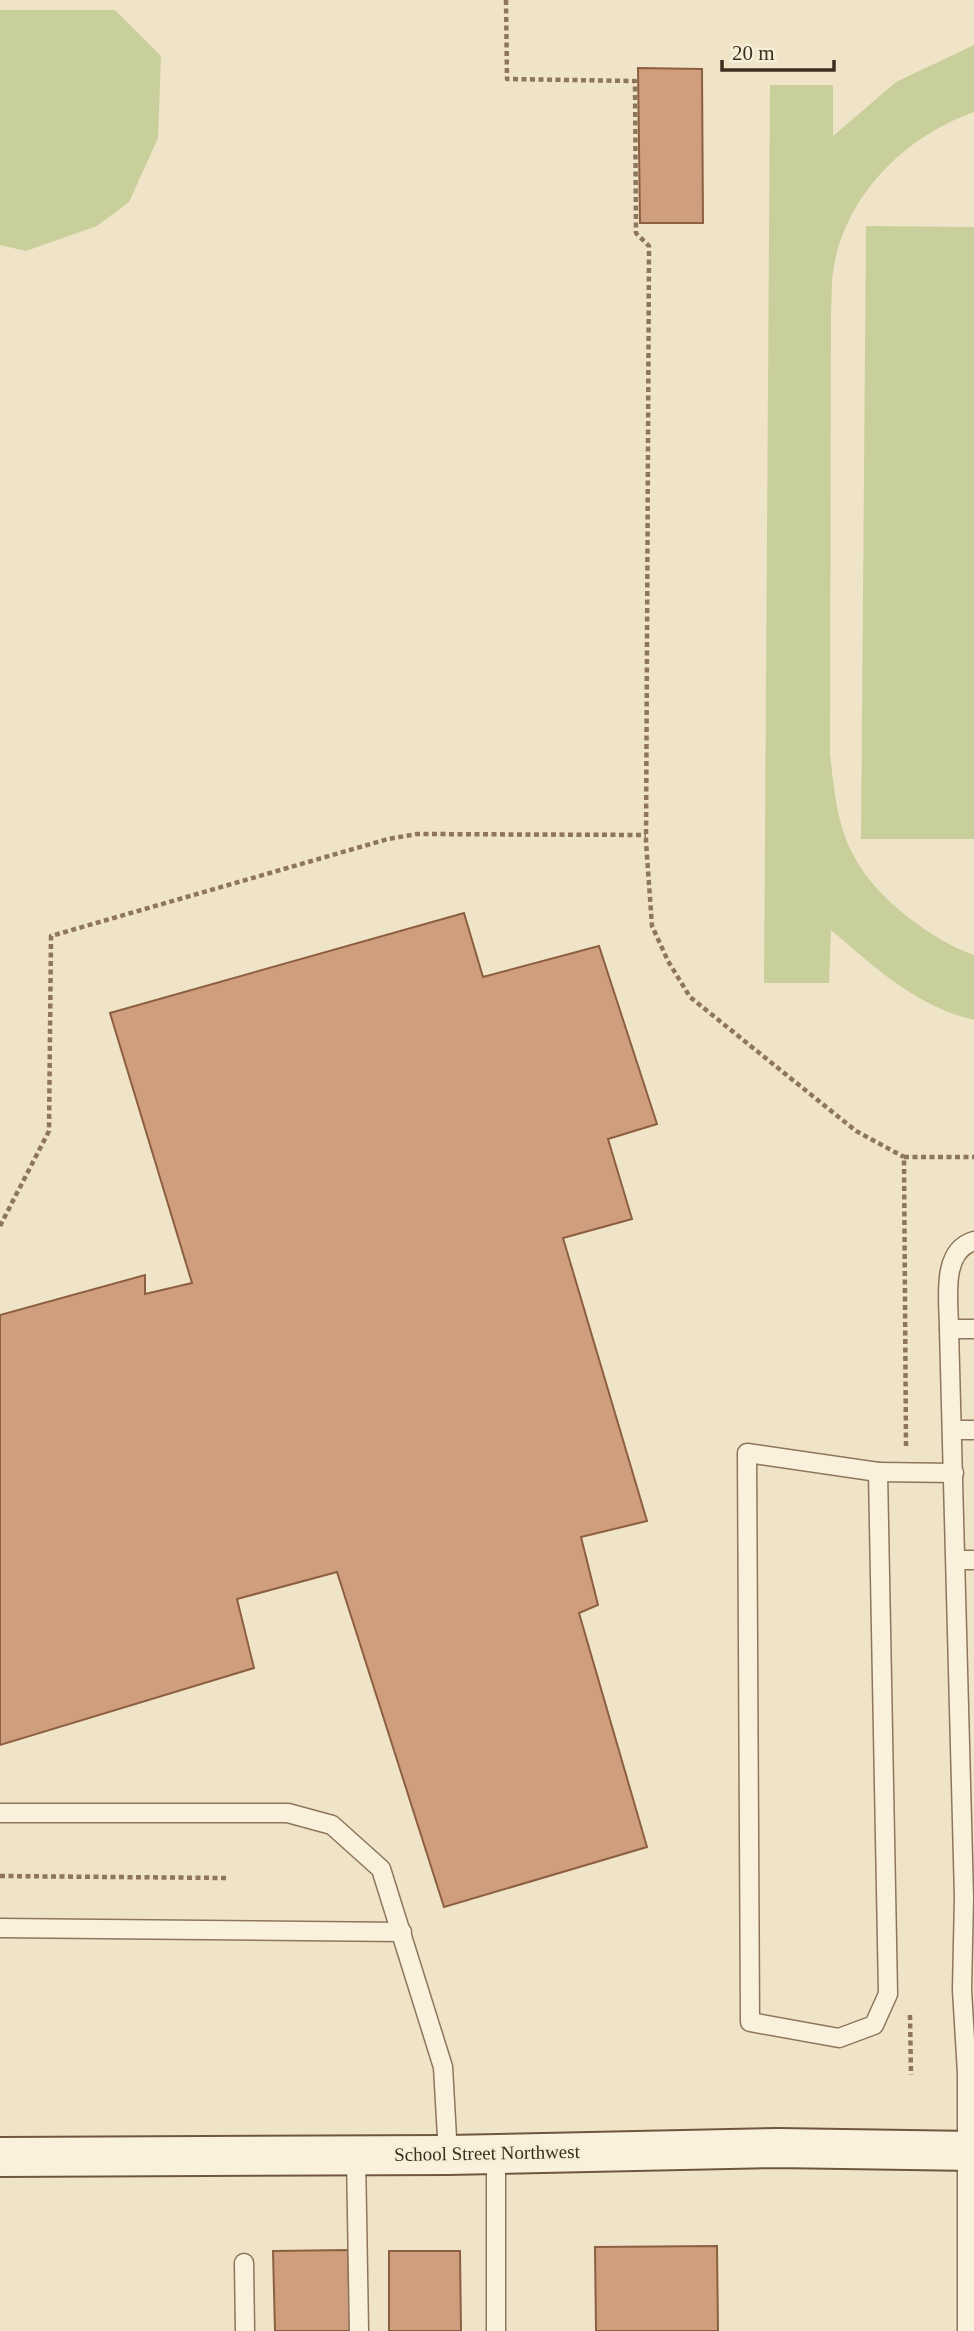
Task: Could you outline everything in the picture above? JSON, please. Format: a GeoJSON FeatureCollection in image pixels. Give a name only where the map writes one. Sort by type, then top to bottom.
{"type":"FeatureCollection","features":[{"type":"Feature","properties":{"kind":"street","name":"School Street Northwest"},"geometry":{"type":"LineString","coordinates":[[0,2157],[448,2155],[778,2148],[971,2151]]}},
{"type":"Feature","properties":{"kind":"lane"},"geometry":{"type":"LineString","coordinates":[[967,2331],[971,2151],[965,1560],[954,1473],[948,1329],[949,1266],[965,1244],[974,1241]]}},
{"type":"Feature","properties":{"kind":"lane"},"geometry":{"type":"LineString","coordinates":[[948,1329],[974,1329]]}},
{"type":"Feature","properties":{"kind":"lane"},"geometry":{"type":"LineString","coordinates":[[953,1430],[974,1430]]}},
{"type":"Feature","properties":{"kind":"lane"},"geometry":{"type":"LineString","coordinates":[[877,1472],[888,1994],[874,2025],[839,2038],[750,2022],[747,1453],[877,1472],[954,1473]]}},
{"type":"Feature","properties":{"kind":"lane"},"geometry":{"type":"LineString","coordinates":[[0,1813],[288,1813],[332,1825],[381,1869],[443,2067],[448,2155]]}},
{"type":"Feature","properties":{"kind":"lane"},"geometry":{"type":"LineString","coordinates":[[0,1928],[402,1932]]}},
{"type":"Feature","properties":{"kind":"lane"},"geometry":{"type":"LineString","coordinates":[[496,2154],[496,2331]]}},
{"type":"Feature","properties":{"kind":"lane"},"geometry":{"type":"LineString","coordinates":[[356,2155],[359,2331]]}},
{"type":"Feature","properties":{"kind":"lane"},"geometry":{"type":"LineString","coordinates":[[244,2263],[245,2331]]}},
{"type":"Feature","properties":{"kind":"path"},"geometry":{"type":"LineString","coordinates":[[506,0],[507,79],[635,81],[636,233],[649,246],[646,835],[652,926],[668,961],[690,997],[856,1130],[904,1157]]}},
{"type":"Feature","properties":{"kind":"path"},"geometry":{"type":"LineString","coordinates":[[0,1226],[49,1131],[51,936],[388,839],[418,834],[646,835]]}},
{"type":"Feature","properties":{"kind":"path"},"geometry":{"type":"LineString","coordinates":[[0,1876],[226,1878]]}},
{"type":"Feature","properties":{"kind":"green space"},"geometry":{"type":"Polygon","coordinates":[[[0,10],[115,10],[161,56],[158,138],[129,202],[97,226],[26,251],[0,245],[0,10]]]}},
{"type":"Feature","properties":{"kind":"green space"},"geometry":{"type":"Polygon","coordinates":[[[974,45],[974,112],[925,136],[883,171],[852,215],[834,266],[831,315],[830,754],[840,821],[849,846],[864,873],[876,888],[907,916],[941,939],[974,955],[974,1020],[933,1005],[897,984],[831,930],[829,983],[764,983],[770,85],[833,85],[833,136],[896,82],[974,45]]]}},
{"type":"Feature","properties":{"kind":"green space"},"geometry":{"type":"Polygon","coordinates":[[[866,226],[974,227],[974,839],[861,839],[866,226]]]}},
{"type":"Feature","properties":{"kind":"building"},"geometry":{"type":"Polygon","coordinates":[[[638,68],[702,69],[703,223],[640,223],[638,68]]]}},
{"type":"Feature","properties":{"kind":"building"},"geometry":{"type":"Polygon","coordinates":[[[464,913],[483,977],[599,946],[657,1124],[608,1139],[632,1219],[563,1238],[647,1521],[581,1537],[598,1605],[579,1613],[647,1847],[444,1907],[337,1572],[237,1599],[254,1668],[0,1745],[0,1315],[145,1275],[145,1294],[192,1283],[110,1013],[464,913]]]}},
{"type":"Feature","properties":{"kind":"building"},"geometry":{"type":"Polygon","coordinates":[[[717,2246],[718,2331],[596,2331],[595,2247],[717,2246]]]}},
{"type":"Feature","properties":{"kind":"building"},"geometry":{"type":"Polygon","coordinates":[[[348,2250],[350,2331],[275,2331],[273,2251],[348,2250]]]}},
{"type":"Feature","properties":{"kind":"building"},"geometry":{"type":"Polygon","coordinates":[[[389,2251],[460,2251],[461,2331],[389,2331],[389,2251]]]}}]}
